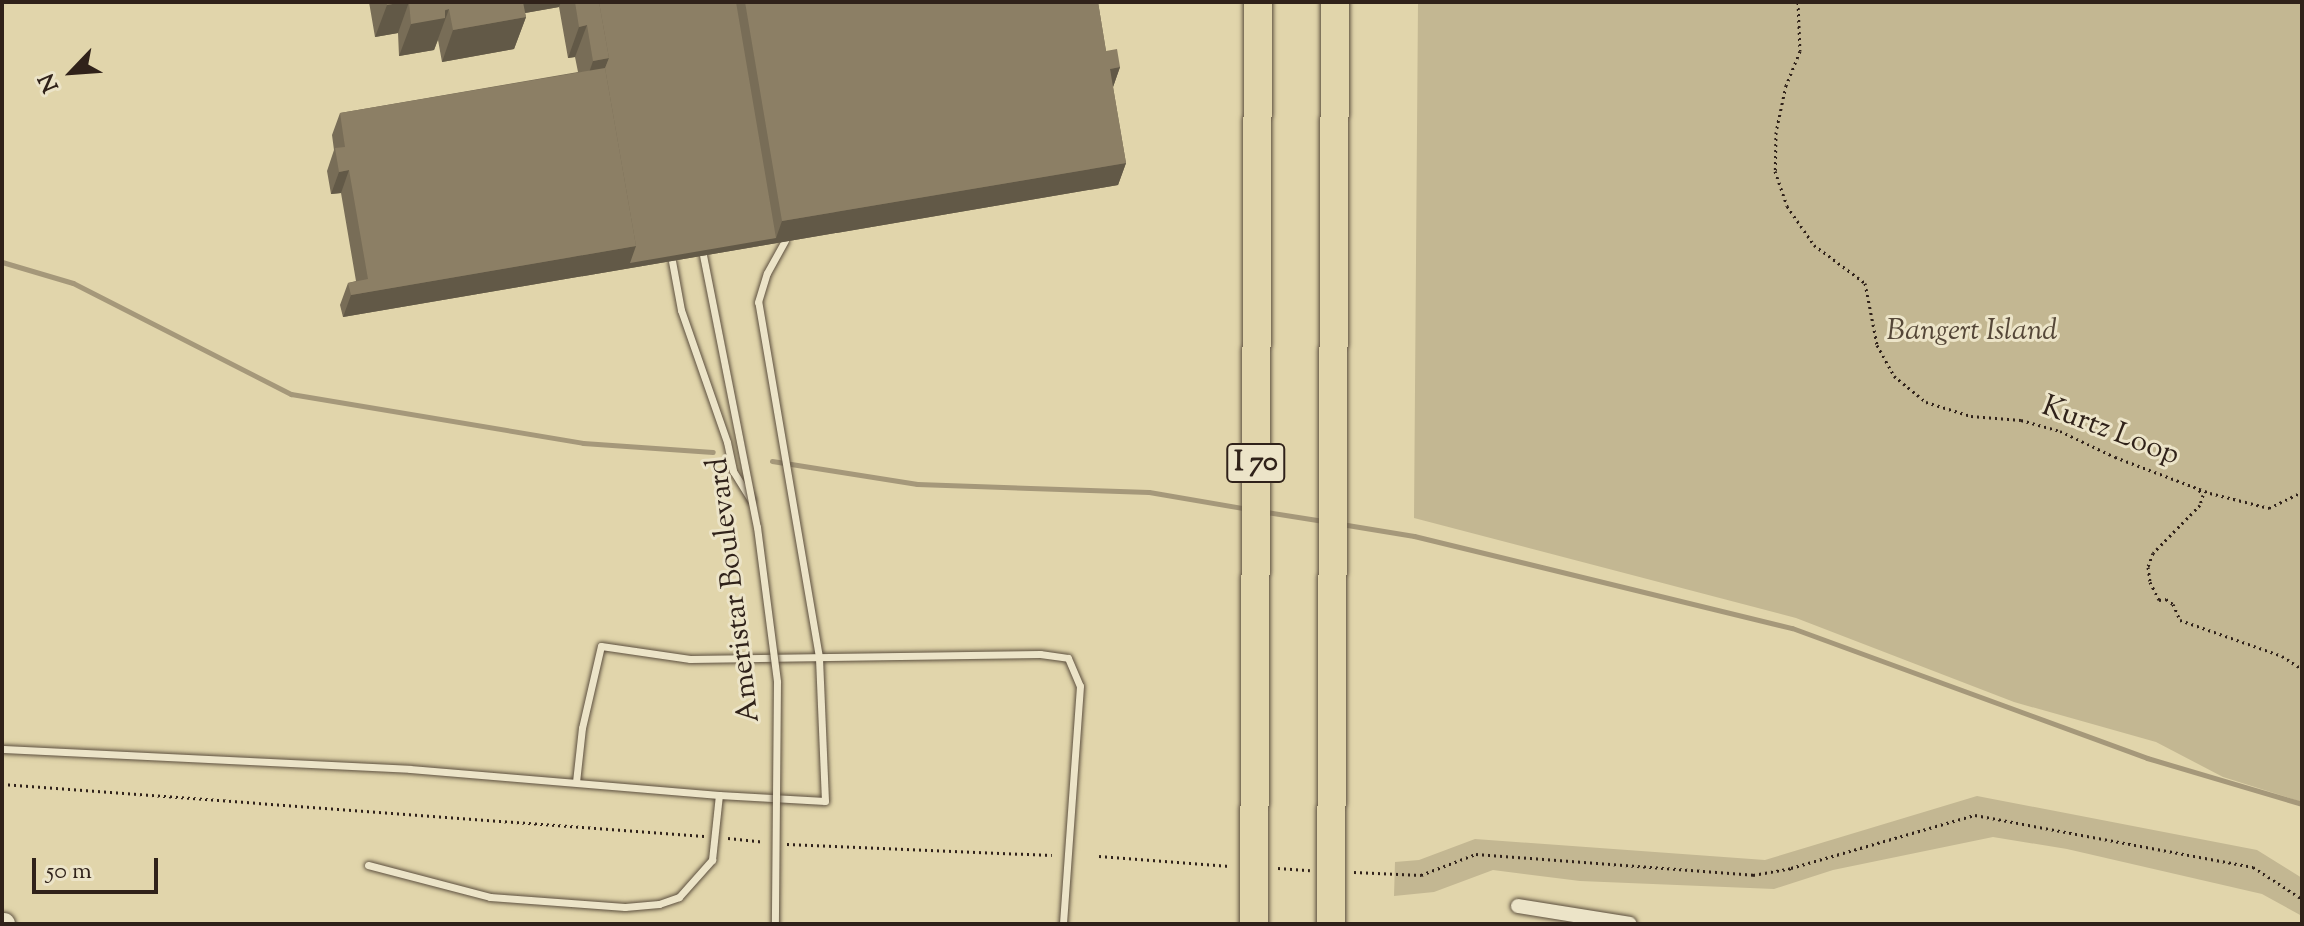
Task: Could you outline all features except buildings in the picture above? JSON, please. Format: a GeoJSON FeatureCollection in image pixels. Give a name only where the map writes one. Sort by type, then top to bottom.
{"type":"FeatureCollection","features":[{"type":"Feature","properties":{"kind":"highway","name":"I 70"},"geometry":{"type":"LineString","coordinates":[[1254,924],[1258,2]]}},
{"type":"Feature","properties":{"kind":"highway"},"geometry":{"type":"LineString","coordinates":[[1331,924],[1335,2]]}},
{"type":"Feature","properties":{"kind":"street"},"geometry":{"type":"LineString","coordinates":[[1518,906],[1630,924]]}},
{"type":"Feature","properties":{"kind":"lane"},"geometry":{"type":"LineString","coordinates":[[2,749],[410,769],[825,801],[819,657],[772,369],[758,302],[767,273],[785,241]]}},
{"type":"Feature","properties":{"kind":"lane","name":"Ameristar Boulevard"},"geometry":{"type":"LineString","coordinates":[[703,255],[752,501],[777,682],[775,924]]}},
{"type":"Feature","properties":{"kind":"lane"},"geometry":{"type":"LineString","coordinates":[[672,261],[681,310],[727,442],[733,471],[752,501]]}},
{"type":"Feature","properties":{"kind":"lane"},"geometry":{"type":"LineString","coordinates":[[576,782],[582,728],[601,646],[690,659],[1040,654],[1068,658],[1080,686],[1063,924]]}},
{"type":"Feature","properties":{"kind":"lane"},"geometry":{"type":"LineString","coordinates":[[368,865],[490,897],[625,907],[659,904],[679,897],[712,860],[719,795]]}},
{"type":"Feature","properties":{"kind":"path","name":"Kurtz Loop"},"geometry":{"type":"LineString","coordinates":[[1798,2],[1800,51],[1779,116],[1775,171],[1787,206],[1814,245],[1865,283],[1877,345],[1894,376],[1926,402],[1971,416],[2021,420],[2060,431],[2115,457],[2197,487],[2269,508],[2302,492]]}},
{"type":"Feature","properties":{"kind":"path"},"geometry":{"type":"LineString","coordinates":[[2197,487],[2203,495],[2200,505],[2153,553],[2148,567],[2150,582],[2159,600],[2166,599],[2173,604],[2180,620],[2282,656],[2302,669]]}},
{"type":"Feature","properties":{"kind":"path"},"geometry":{"type":"LineString","coordinates":[[2,784],[777,844],[1052,855]]}},
{"type":"Feature","properties":{"kind":"path"},"geometry":{"type":"LineString","coordinates":[[1342,871],[1421,875],[1476,854],[1753,875],[1791,868],[1975,815],[2253,867],[2302,899]]}},
{"type":"Feature","properties":{"kind":"path"},"geometry":{"type":"LineString","coordinates":[[1099,856],[1233,866]]}},
{"type":"Feature","properties":{"kind":"path"},"geometry":{"type":"LineString","coordinates":[[1264,867],[1311,870]]}},
{"type":"Feature","properties":{"kind":"green space","name":"Bangert Island"},"geometry":{"type":"Polygon","coordinates":[[[1418,2],[2302,2],[2302,802],[2223,777],[2156,742],[2014,702],[1796,618],[1414,518],[1418,2]]]}},
{"type":"Feature","properties":{"kind":"green space"},"geometry":{"type":"Polygon","coordinates":[[[1977,796],[2257,850],[2302,878],[2302,916],[2262,894],[2067,849],[1993,837],[1833,870],[1774,889],[1580,881],[1493,870],[1434,892],[1394,896],[1395,862],[1419,860],[1475,839],[1765,860],[1977,796]]]}},
{"type":"Feature","properties":{"kind":"waterway"},"geometry":{"type":"LineString","coordinates":[[2,262],[73,283],[291,394],[583,443],[713,452]]}},
{"type":"Feature","properties":{"kind":"waterway"},"geometry":{"type":"LineString","coordinates":[[772,461],[917,484],[1149,492],[1248,509]]}},
{"type":"Feature","properties":{"kind":"waterway"},"geometry":{"type":"LineString","coordinates":[[1266,512],[1323,521]]}},
{"type":"Feature","properties":{"kind":"waterway"},"geometry":{"type":"LineString","coordinates":[[1341,524],[1414,536],[1792,628],[2147,758],[2302,804]]}}]}
